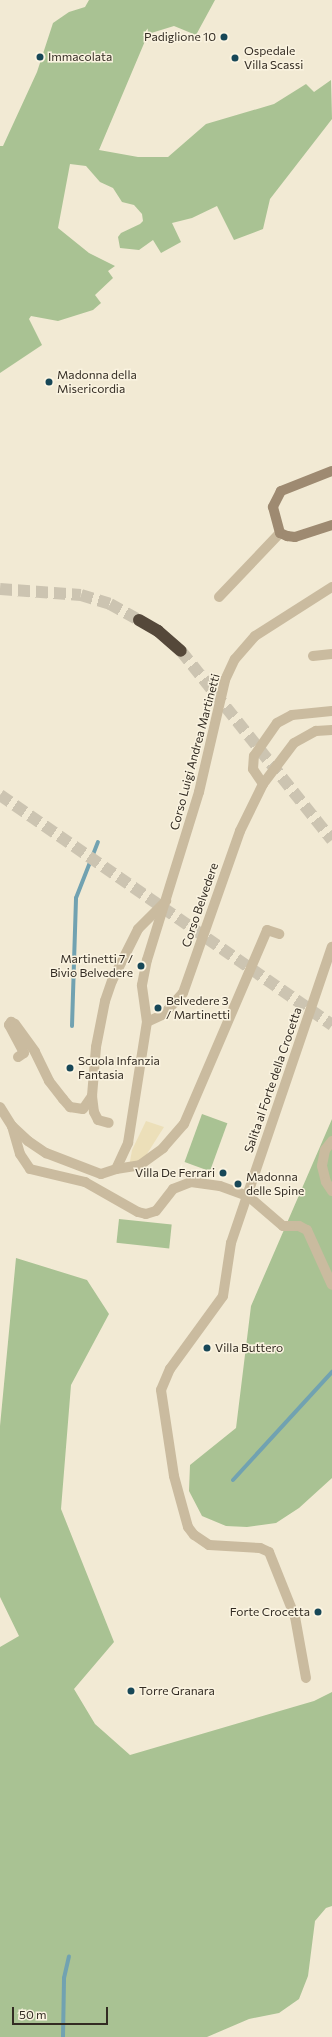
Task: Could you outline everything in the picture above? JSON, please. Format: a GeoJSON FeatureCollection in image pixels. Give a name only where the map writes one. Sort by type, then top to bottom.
{"type":"FeatureCollection","features":[{"type":"Feature","properties":{"kind":"highway"},"geometry":{"type":"LineString","coordinates":[[139,620],[158,631],[181,651]]}},
{"type":"Feature","properties":{"kind":"street"},"geometry":{"type":"LineString","coordinates":[[280,533],[272,507],[277,494],[332,471]]}},
{"type":"Feature","properties":{"kind":"street"},"geometry":{"type":"LineString","coordinates":[[280,533],[295,538],[332,525]]}},
{"type":"Feature","properties":{"kind":"street"},"geometry":{"type":"LineString","coordinates":[[218,597],[280,533]]}},
{"type":"Feature","properties":{"kind":"street","name":"Corso Luigi Andrea Martinetti"},"geometry":{"type":"LineString","coordinates":[[116,1169],[128,1143],[147,1022],[142,986],[147,960],[199,792],[225,680],[236,659],[255,636],[332,587]]}},
{"type":"Feature","properties":{"kind":"street"},"geometry":{"type":"LineString","coordinates":[[313,656],[332,654]]}},
{"type":"Feature","properties":{"kind":"street"},"geometry":{"type":"LineString","coordinates":[[263,784],[253,769],[254,756],[277,722],[292,714],[332,711]]}},
{"type":"Feature","properties":{"kind":"street","name":"Corso Belvedere"},"geometry":{"type":"LineString","coordinates":[[147,1022],[164,1014],[183,993],[240,831],[263,784],[294,743],[316,731],[332,730]]}},
{"type":"Feature","properties":{"kind":"street","name":"Corso Luigi Andrea Martinetti"},"geometry":{"type":"LineString","coordinates":[[109,1123],[98,1120],[94,1112],[92,1096],[96,1047],[105,1001],[112,981],[138,928],[167,899]]}},
{"type":"Feature","properties":{"kind":"street"},"geometry":{"type":"LineString","coordinates":[[0,1107],[12,1126],[28,1141],[46,1153],[101,1174],[116,1169],[140,1165],[163,1148],[184,1124],[267,930],[279,934]]}},
{"type":"Feature","properties":{"kind":"street","name":"Salita al Forte della Crocetta"},"geometry":{"type":"LineString","coordinates":[[306,1678],[295,1617],[269,1552],[260,1548],[209,1545],[194,1535],[188,1527],[174,1476],[161,1390],[170,1369],[223,1296],[231,1243],[332,947]]}},
{"type":"Feature","properties":{"kind":"street"},"geometry":{"type":"LineString","coordinates":[[18,1057],[24,1053],[9,1025],[11,1022],[15,1024],[29,1043],[49,1081],[70,1107],[84,1109],[92,1096]]}},
{"type":"Feature","properties":{"kind":"street"},"geometry":{"type":"LineString","coordinates":[[12,1126],[14,1139],[26,1164],[34,1171],[58,1174],[85,1182],[120,1203],[146,1214],[161,1207],[172,1189],[187,1183],[220,1186],[248,1196],[283,1226],[299,1226],[307,1230],[332,1285]]}},
{"type":"Feature","properties":{"kind":"street"},"geometry":{"type":"LineString","coordinates":[[332,1141],[324,1154],[322,1166],[326,1182],[332,1191]]}},
{"type":"Feature","properties":{"kind":"green space"},"geometry":{"type":"Polygon","coordinates":[[[89,0],[215,0],[196,35],[174,26],[148,34],[99,150],[138,157],[168,157],[206,124],[274,104],[306,84],[314,92],[331,80],[332,119],[270,199],[263,229],[234,240],[217,206],[192,218],[172,223],[181,242],[161,253],[153,240],[139,250],[120,248],[118,237],[121,233],[140,224],[143,221],[142,214],[134,205],[122,202],[113,188],[100,182],[86,166],[70,164],[58,228],[89,253],[115,266],[108,271],[113,278],[95,295],[101,303],[93,310],[58,321],[31,316],[29,319],[42,345],[0,373],[0,146],[3,146],[37,72],[53,23],[69,12],[85,7],[89,0]]]}},
{"type":"Feature","properties":{"kind":"green space"},"geometry":{"type":"Polygon","coordinates":[[[202,1114],[227,1123],[210,1171],[185,1162],[202,1114]]]}},
{"type":"Feature","properties":{"kind":"green space"},"geometry":{"type":"Polygon","coordinates":[[[332,1119],[332,1478],[299,1508],[276,1523],[247,1527],[226,1526],[202,1516],[189,1491],[190,1465],[236,1428],[251,1306],[332,1119]]]}},
{"type":"Feature","properties":{"kind":"green space"},"geometry":{"type":"Polygon","coordinates":[[[119,1219],[172,1225],[169,1248],[116,1243],[119,1219]]]}},
{"type":"Feature","properties":{"kind":"green space"},"geometry":{"type":"Polygon","coordinates":[[[16,1258],[87,1280],[109,1314],[71,1385],[61,1509],[114,1642],[74,1689],[95,1724],[130,1755],[314,1701],[332,1692],[332,1906],[326,1908],[315,1921],[308,1976],[299,1999],[279,2013],[249,2019],[207,2037],[0,2037],[0,1647],[19,1636],[0,1597],[0,1426],[16,1258]]]}},
{"type":"Feature","properties":{"kind":"shaded area"},"geometry":{"type":"Polygon","coordinates":[[[146,1121],[164,1127],[140,1165],[129,1167],[132,1150],[146,1121]]]}},
{"type":"Feature","properties":{"kind":"waterway"},"geometry":{"type":"LineString","coordinates":[[72,1026],[76,898],[98,842]]}},
{"type":"Feature","properties":{"kind":"waterway"},"geometry":{"type":"LineString","coordinates":[[233,1480],[332,1372]]}},
{"type":"Feature","properties":{"kind":"waterway"},"geometry":{"type":"LineString","coordinates":[[63,2037],[64,1978],[69,1957]]}},
{"type":"Feature","properties":{"kind":"tunnel"},"geometry":{"type":"LineString","coordinates":[[0,589],[81,595],[110,604],[139,620]]}},
{"type":"Feature","properties":{"kind":"tunnel"},"geometry":{"type":"LineString","coordinates":[[181,651],[332,840]]}},
{"type":"Feature","properties":{"kind":"tunnel"},"geometry":{"type":"LineString","coordinates":[[0,795],[332,1025]]}},
{"type":"Feature","properties":{"kind":"place","name":"Padiglione 10"},"geometry":{"type":"Point","coordinates":[224,37]}},
{"type":"Feature","properties":{"kind":"place","name":"Immacolata"},"geometry":{"type":"Point","coordinates":[40,57]}},
{"type":"Feature","properties":{"kind":"place","name":"Ospedale Villa Scassi"},"geometry":{"type":"Point","coordinates":[235,58]}},
{"type":"Feature","properties":{"kind":"place","name":"Madonna della Misericordia"},"geometry":{"type":"Point","coordinates":[49,382]}},
{"type":"Feature","properties":{"kind":"place","name":"Martinetti 7 / Bivio Belvedere"},"geometry":{"type":"Point","coordinates":[141,966]}},
{"type":"Feature","properties":{"kind":"place","name":"Belvedere 3 / Martinetti"},"geometry":{"type":"Point","coordinates":[158,1008]}},
{"type":"Feature","properties":{"kind":"place","name":"Scuola Infanzia Fantasia"},"geometry":{"type":"Point","coordinates":[70,1068]}},
{"type":"Feature","properties":{"kind":"place","name":"Villa De Ferrari"},"geometry":{"type":"Point","coordinates":[223,1173]}},
{"type":"Feature","properties":{"kind":"place","name":"Madonna delle Spine"},"geometry":{"type":"Point","coordinates":[238,1184]}},
{"type":"Feature","properties":{"kind":"place","name":"Villa Buttero"},"geometry":{"type":"Point","coordinates":[207,1348]}},
{"type":"Feature","properties":{"kind":"place","name":"Forte Crocetta"},"geometry":{"type":"Point","coordinates":[318,1612]}},
{"type":"Feature","properties":{"kind":"place","name":"Torre Granara"},"geometry":{"type":"Point","coordinates":[131,1691]}}]}
